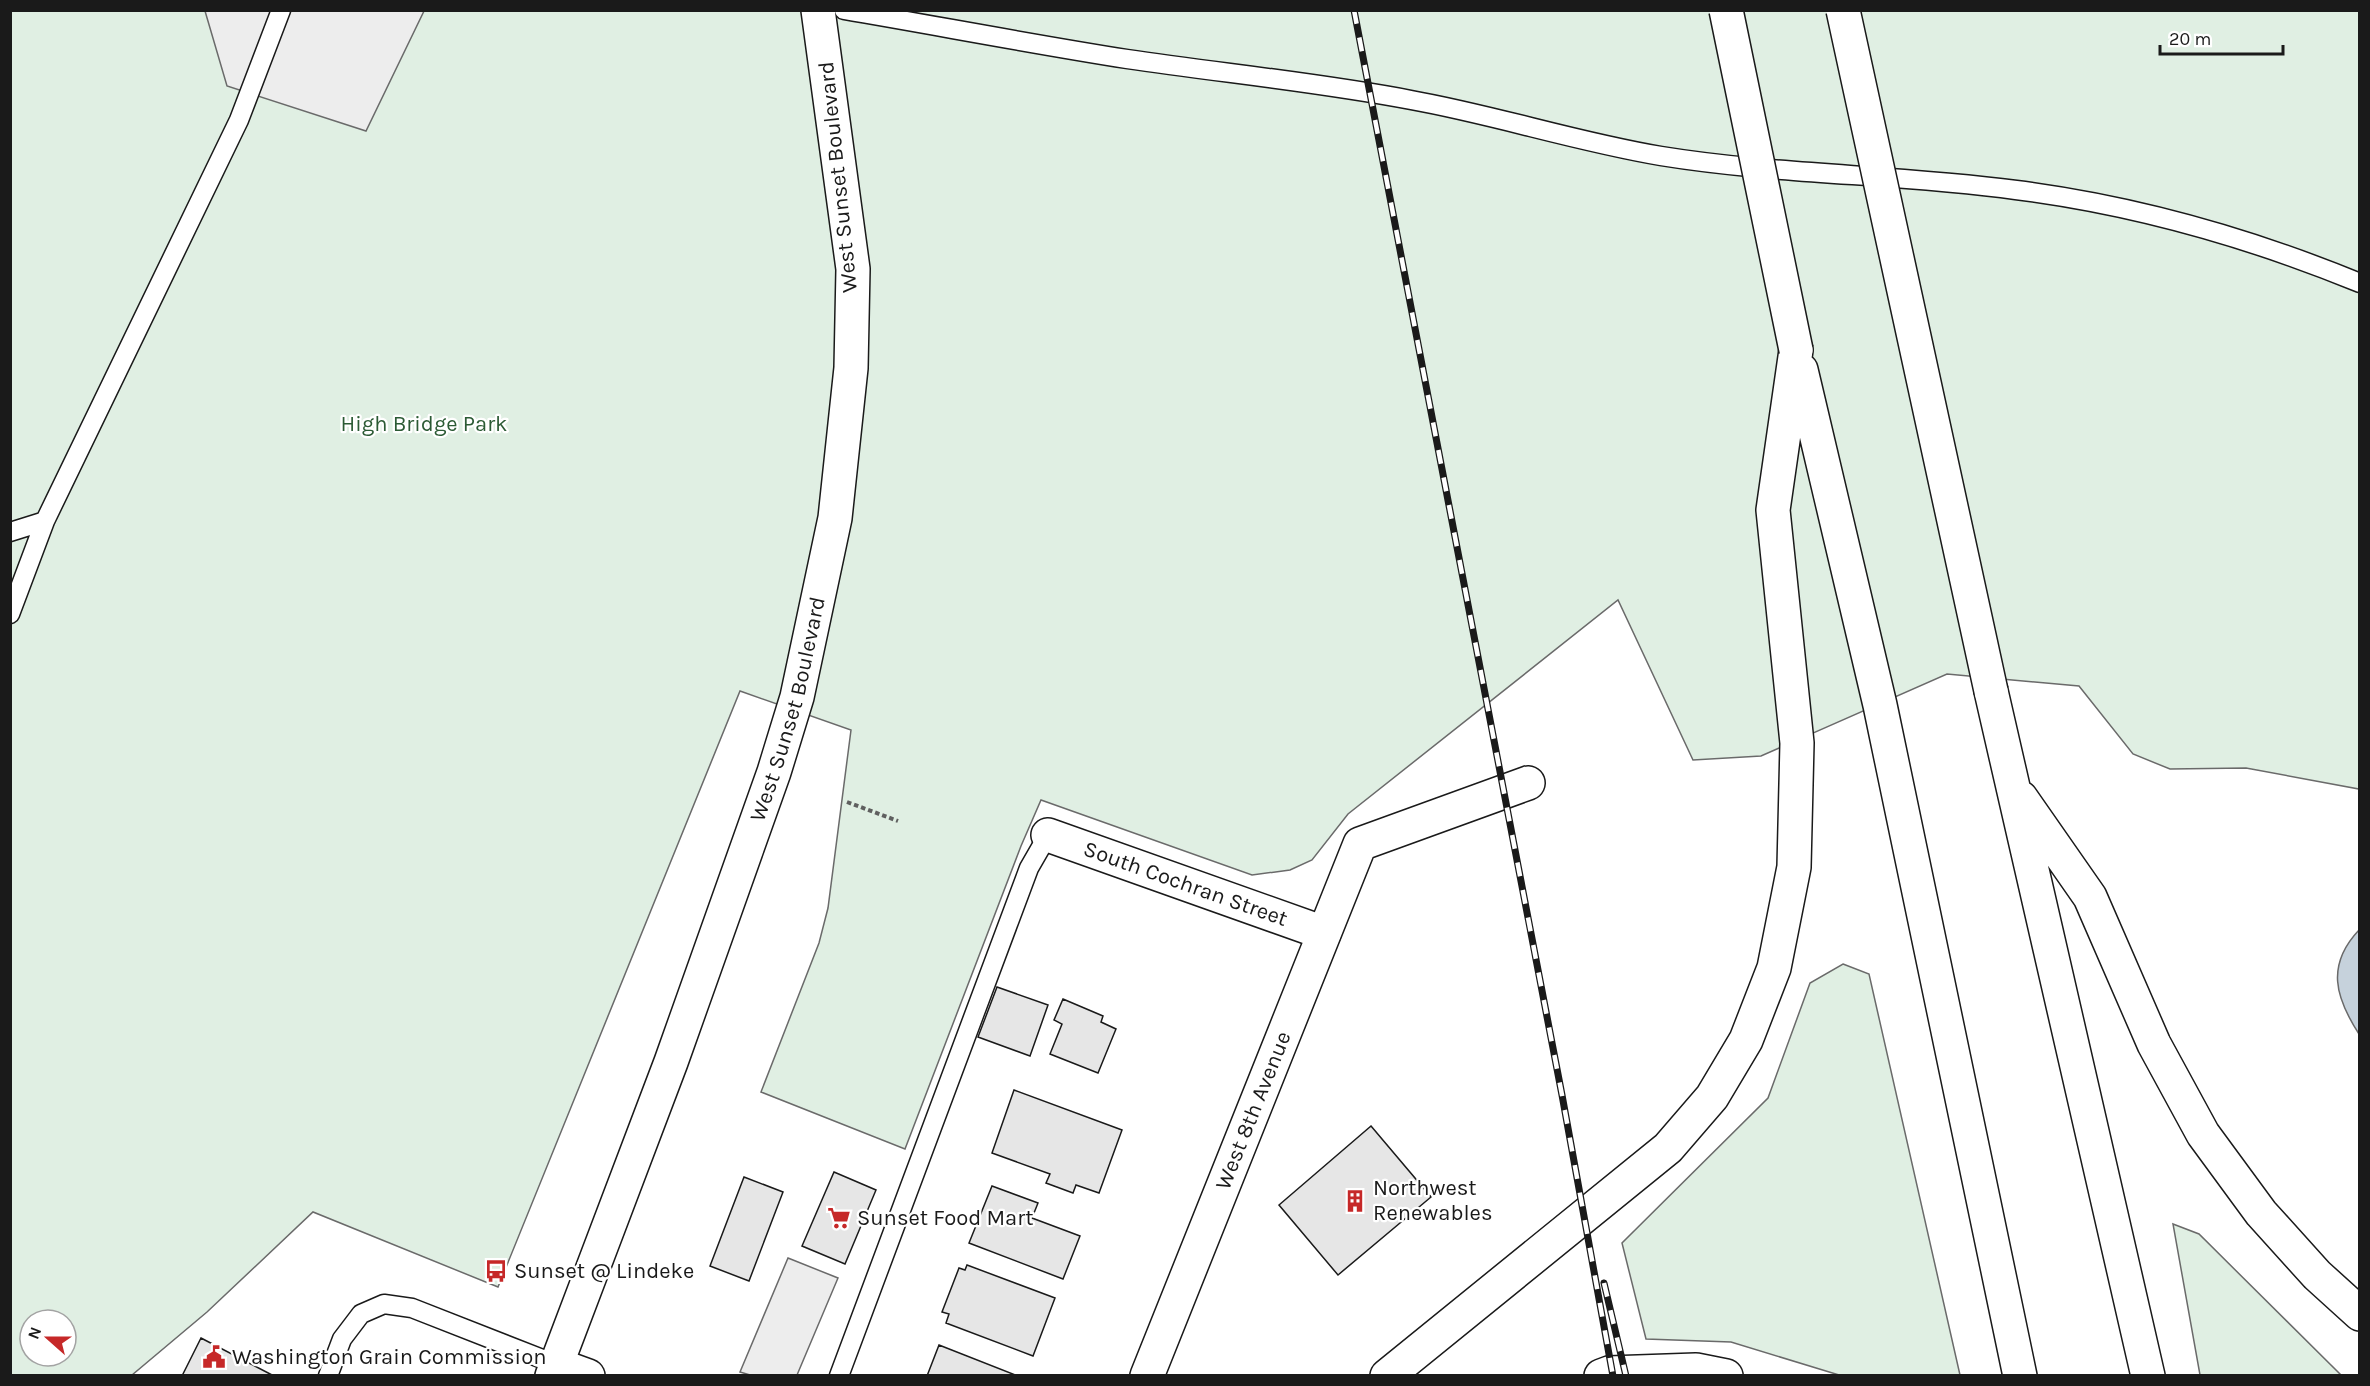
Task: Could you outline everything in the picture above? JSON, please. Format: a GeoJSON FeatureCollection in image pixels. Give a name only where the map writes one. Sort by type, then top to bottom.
{"type":"FeatureCollection","features":[{"type":"Feature","properties":{"kind":"main road","name":"West Sunset Boulevard"},"geometry":{"type":"LineString","coordinates":[[553,1370],[671,1062],[774,772],[797,697],[835,518],[851,368],[853,269],[818,10]]}},
{"type":"Feature","properties":{"kind":"main road"},"geometry":{"type":"LineString","coordinates":[[1726,10],[1796,350],[1880,705],[2020,1376]]}},
{"type":"Feature","properties":{"kind":"main road"},"geometry":{"type":"LineString","coordinates":[[1843,10],[2011,784],[2148,1376]]}},
{"type":"Feature","properties":{"kind":"main road"},"geometry":{"type":"LineString","coordinates":[[1387,1376],[1668,1148],[1712,1097],[1746,1040],[1774,968],[1794,867],[1797,743],[1773,510],[1796,350]]}},
{"type":"Feature","properties":{"kind":"main road","name":"West 8th Avenue"},"geometry":{"type":"LineString","coordinates":[[1147,1376],[1360,844],[1528,783]]}},
{"type":"Feature","properties":{"kind":"main road"},"geometry":{"type":"LineString","coordinates":[[2011,784],[2090,897],[2154,1044],[2203,1134],[2261,1213],[2317,1275],[2360,1314]]}},
{"type":"Feature","properties":{"kind":"main road","name":"South Cochran Street"},"geometry":{"type":"LineString","coordinates":[[1048,835],[1324,933]]}},
{"type":"Feature","properties":{"kind":"main road"},"geometry":{"type":"LineString","coordinates":[[553,1370],[588,1376]]}},
{"type":"Feature","properties":{"kind":"main road"},"geometry":{"type":"LineString","coordinates":[[1601,1376],[1609,1373],[1696,1370],[1726,1376]]}},
{"type":"Feature","properties":{"kind":"lane"},"geometry":{"type":"LineString","coordinates":[[10,614],[45,521],[239,120],[281,10]]}},
{"type":"Feature","properties":{"kind":"lane"},"geometry":{"type":"LineString","coordinates":[[844,10],[1013,41],[1409,99],[1659,156],[1727,164],[1947,182],[2075,198],[2206,230],[2360,283]]}},
{"type":"Feature","properties":{"kind":"lane"},"geometry":{"type":"LineString","coordinates":[[10,532],[45,521]]}},
{"type":"Feature","properties":{"kind":"lane"},"geometry":{"type":"LineString","coordinates":[[839,1376],[1029,868],[1048,835]]}},
{"type":"Feature","properties":{"kind":"lane"},"geometry":{"type":"LineString","coordinates":[[328,1376],[342,1340],[361,1314],[384,1304],[412,1308],[553,1370]]}},
{"type":"Feature","properties":{"kind":"path"},"geometry":{"type":"LineString","coordinates":[[847,802],[898,821]]}},
{"type":"Feature","properties":{"kind":"green space","name":"High Bridge Park"},"geometry":{"type":"Polygon","coordinates":[[[10,11],[2359,11],[2359,789],[2246,768],[2170,769],[2133,754],[2079,686],[1947,674],[1761,756],[1693,760],[1618,600],[1348,814],[1312,860],[1290,870],[1252,875],[1041,800],[1021,846],[905,1149],[761,1092],[819,943],[828,908],[851,730],[740,691],[498,1287],[313,1212],[207,1312],[132,1375],[11,1375],[10,11]]]}},
{"type":"Feature","properties":{"kind":"green space"},"geometry":{"type":"Polygon","coordinates":[[[1843,964],[1869,974],[1960,1375],[1839,1375],[1731,1342],[1646,1339],[1622,1243],[1768,1098],[1810,983],[1843,964]]]}},
{"type":"Feature","properties":{"kind":"green space"},"geometry":{"type":"Polygon","coordinates":[[[2173,1224],[2199,1234],[2341,1375],[2200,1375],[2173,1224]]]}},
{"type":"Feature","properties":{"kind":"shaded area"},"geometry":{"type":"Polygon","coordinates":[[[205,11],[424,11],[366,131],[227,86],[205,11]]]}},
{"type":"Feature","properties":{"kind":"shaded area"},"geometry":{"type":"Polygon","coordinates":[[[2359,930],[2359,1034],[2344,1007],[2340,994],[2338,969],[2349,943],[2359,930]]]}},
{"type":"Feature","properties":{"kind":"shaded area"},"geometry":{"type":"Polygon","coordinates":[[[788,1258],[838,1278],[797,1375],[750,1375],[740,1372],[788,1258]]]}},
{"type":"Feature","properties":{"kind":"building"},"geometry":{"type":"Polygon","coordinates":[[[997,987],[1048,1005],[1030,1056],[978,1037],[997,987]]]}},
{"type":"Feature","properties":{"kind":"building"},"geometry":{"type":"Polygon","coordinates":[[[1063,999],[1103,1016],[1101,1022],[1116,1029],[1098,1073],[1050,1054],[1062,1024],[1054,1020],[1063,999]]]}},
{"type":"Feature","properties":{"kind":"building"},"geometry":{"type":"Polygon","coordinates":[[[1014,1090],[1122,1130],[1099,1193],[1076,1185],[1073,1193],[1046,1183],[1050,1174],[992,1153],[1014,1090]]]}},
{"type":"Feature","properties":{"kind":"building","name":"Northwest Renewables"},"geometry":{"type":"Polygon","coordinates":[[[1371,1126],[1431,1197],[1338,1275],[1279,1205],[1371,1126]]]}},
{"type":"Feature","properties":{"kind":"building","name":"Sunset Food Mart"},"geometry":{"type":"Polygon","coordinates":[[[834,1172],[876,1190],[845,1264],[802,1246],[834,1172]]]}},
{"type":"Feature","properties":{"kind":"building"},"geometry":{"type":"Polygon","coordinates":[[[744,1177],[783,1192],[749,1281],[710,1266],[744,1177]]]}},
{"type":"Feature","properties":{"kind":"building"},"geometry":{"type":"Polygon","coordinates":[[[992,1186],[1038,1203],[1032,1218],[1080,1236],[1063,1279],[969,1243],[992,1186]]]}},
{"type":"Feature","properties":{"kind":"building"},"geometry":{"type":"Polygon","coordinates":[[[967,1265],[1055,1298],[1033,1356],[946,1323],[949,1314],[942,1312],[959,1268],[965,1270],[967,1265]]]}},
{"type":"Feature","properties":{"kind":"building","name":"Washington Grain Commission"},"geometry":{"type":"Polygon","coordinates":[[[201,1338],[274,1376],[182,1376],[201,1338]]]}},
{"type":"Feature","properties":{"kind":"building"},"geometry":{"type":"Polygon","coordinates":[[[939,1345],[1018,1376],[927,1376],[939,1345]]]}},
{"type":"Feature","properties":{"kind":"railway"},"geometry":{"type":"LineString","coordinates":[[1354,10],[1562,1095],[1613,1376]]}},
{"type":"Feature","properties":{"kind":"railway"},"geometry":{"type":"LineString","coordinates":[[1604,1283],[1626,1376]]}},
{"type":"Feature","properties":{"kind":"place","name":"Northwest Renewables"},"geometry":{"type":"Point","coordinates":[1355,1201]}},
{"type":"Feature","properties":{"kind":"place","name":"Sunset Food Mart"},"geometry":{"type":"Point","coordinates":[839,1218]}},
{"type":"Feature","properties":{"kind":"place","name":"Sunset @ Lindeke"},"geometry":{"type":"Point","coordinates":[496,1271]}},
{"type":"Feature","properties":{"kind":"place","name":"Washington Grain Commission"},"geometry":{"type":"Point","coordinates":[214,1357]}}]}
